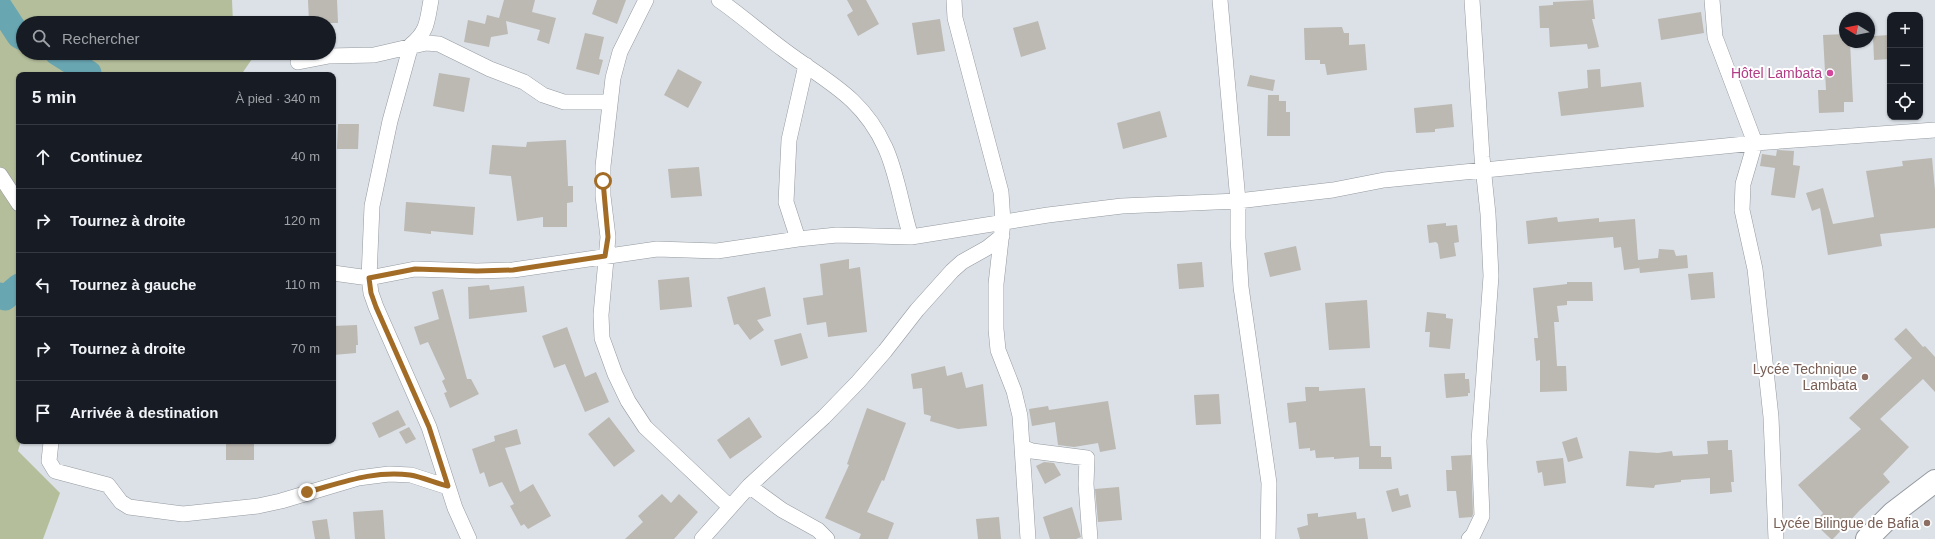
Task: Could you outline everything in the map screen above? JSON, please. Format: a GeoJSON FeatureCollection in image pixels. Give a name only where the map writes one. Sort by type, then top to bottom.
{"type":"FeatureCollection","features":[{"type":"Feature","properties":{"kind":"main road"},"geometry":{"type":"LineString","coordinates":[[1867,539],[1893,513],[1935,481]]}},
{"type":"Feature","properties":{"kind":"street"},"geometry":{"type":"LineString","coordinates":[[431,0],[426,28],[421,37],[411,45],[388,128],[372,206],[369,278],[371,293],[376,307],[429,427],[455,508],[469,539]]}},
{"type":"Feature","properties":{"kind":"street"},"geometry":{"type":"LineString","coordinates":[[646,0],[620,52],[613,78],[603,166],[603,196],[608,237],[605,256],[601,316],[602,338],[605,351],[622,387],[645,427],[730,507]]}},
{"type":"Feature","properties":{"kind":"street"},"geometry":{"type":"LineString","coordinates":[[719,0],[744,17],[785,51],[847,94],[862,109],[885,147],[911,237]]}},
{"type":"Feature","properties":{"kind":"street"},"geometry":{"type":"LineString","coordinates":[[954,0],[955,18],[1001,192],[1003,229],[996,284],[996,329],[998,350],[1014,391],[1020,416],[1028,539]]}},
{"type":"Feature","properties":{"kind":"street"},"geometry":{"type":"LineString","coordinates":[[1220,0],[1238,201],[1238,238],[1241,288],[1269,483],[1268,539]]}},
{"type":"Feature","properties":{"kind":"street"},"geometry":{"type":"LineString","coordinates":[[1472,0],[1483,170],[1488,214],[1490,276],[1479,441],[1482,516],[1472,538]]}},
{"type":"Feature","properties":{"kind":"street"},"geometry":{"type":"LineString","coordinates":[[1712,0],[1715,37],[1755,143],[1743,184],[1742,210],[1754,268],[1770,409],[1776,539]]}},
{"type":"Feature","properties":{"kind":"street"},"geometry":{"type":"LineString","coordinates":[[336,56],[374,55],[411,45],[426,43],[439,44],[490,69],[524,82],[543,95],[564,102],[610,102]]}},
{"type":"Feature","properties":{"kind":"street"},"geometry":{"type":"LineString","coordinates":[[298,62],[308,60]]}},
{"type":"Feature","properties":{"kind":"street"},"geometry":{"type":"LineString","coordinates":[[798,239],[786,202],[786,194],[789,140],[806,65]]}},
{"type":"Feature","properties":{"kind":"street"},"geometry":{"type":"LineString","coordinates":[[336,273],[369,278],[415,269],[477,271],[513,270],[657,249],[718,251],[798,239],[837,235],[911,237],[1003,229],[1122,206],[1238,201],[1333,190],[1384,180],[1755,143],[1935,130]]}},
{"type":"Feature","properties":{"kind":"street"},"geometry":{"type":"LineString","coordinates":[[0,175],[16,199]]}},
{"type":"Feature","properties":{"kind":"street"},"geometry":{"type":"LineString","coordinates":[[702,539],[749,486],[824,417],[858,382],[917,310],[952,271],[962,262],[987,248],[1003,229]]}},
{"type":"Feature","properties":{"kind":"street"},"geometry":{"type":"LineString","coordinates":[[50,444],[49,461],[54,471],[108,485],[121,502],[129,507],[149,511],[183,514],[258,506],[281,501],[358,478],[389,474],[411,475],[448,486]]}},
{"type":"Feature","properties":{"kind":"street"},"geometry":{"type":"LineString","coordinates":[[1022,447],[1032,451],[1088,458],[1086,484],[1090,539]]}},
{"type":"Feature","properties":{"kind":"street"},"geometry":{"type":"LineString","coordinates":[[749,486],[782,510],[818,530],[827,539]]}},
{"type":"Feature","properties":{"kind":"green space"},"geometry":{"type":"Polygon","coordinates":[[[0,0],[232,0],[233,16],[16,16],[16,60],[251,60],[243,72],[16,72],[16,444],[20,444],[18,451],[60,493],[43,539],[0,539],[0,0]]]}},
{"type":"Feature","properties":{"kind":"building"},"geometry":{"type":"Polygon","coordinates":[[[308,0],[337,0],[338,23],[336,23],[336,16],[309,16],[308,0]]]}},
{"type":"Feature","properties":{"kind":"building"},"geometry":{"type":"Polygon","coordinates":[[[504,0],[535,0],[532,12],[556,18],[549,44],[537,40],[540,30],[506,21],[508,34],[491,37],[489,47],[464,42],[468,20],[485,24],[487,15],[499,18],[504,0]]]}},
{"type":"Feature","properties":{"kind":"building"},"geometry":{"type":"Polygon","coordinates":[[[597,0],[626,0],[617,24],[592,14],[597,0]]]}},
{"type":"Feature","properties":{"kind":"building"},"geometry":{"type":"Polygon","coordinates":[[[847,0],[866,0],[879,24],[858,36],[847,15],[853,11],[847,0]]]}},
{"type":"Feature","properties":{"kind":"building"},"geometry":{"type":"Polygon","coordinates":[[[1593,0],[1595,19],[1592,19],[1599,47],[1588,49],[1587,44],[1550,47],[1549,28],[1540,28],[1539,6],[1553,5],[1553,2],[1593,0]]]}},
{"type":"Feature","properties":{"kind":"building"},"geometry":{"type":"Polygon","coordinates":[[[1701,12],[1704,33],[1661,40],[1658,19],[1701,12]]]}},
{"type":"Feature","properties":{"kind":"building"},"geometry":{"type":"Polygon","coordinates":[[[940,19],[945,51],[917,55],[912,23],[940,19]]]}},
{"type":"Feature","properties":{"kind":"building"},"geometry":{"type":"Polygon","coordinates":[[[1038,21],[1046,49],[1021,57],[1013,28],[1038,21]]]}},
{"type":"Feature","properties":{"kind":"building"},"geometry":{"type":"Polygon","coordinates":[[[1342,27],[1344,33],[1349,33],[1349,45],[1365,44],[1367,70],[1327,75],[1325,64],[1320,64],[1320,60],[1305,60],[1304,28],[1342,27]]]}},
{"type":"Feature","properties":{"kind":"building"},"geometry":{"type":"Polygon","coordinates":[[[585,33],[604,37],[599,59],[603,60],[599,75],[576,69],[585,33]]]}},
{"type":"Feature","properties":{"kind":"building"},"geometry":{"type":"Polygon","coordinates":[[[1839,34],[1839,48],[1850,48],[1853,102],[1844,102],[1844,112],[1819,113],[1818,90],[1826,90],[1823,35],[1839,34]]]}},
{"type":"Feature","properties":{"kind":"building"},"geometry":{"type":"Polygon","coordinates":[[[1887,35],[1887,59],[1874,60],[1875,36],[1887,35]]]}},
{"type":"Feature","properties":{"kind":"building"},"geometry":{"type":"Polygon","coordinates":[[[678,69],[702,82],[688,108],[664,95],[678,69]]]}},
{"type":"Feature","properties":{"kind":"building"},"geometry":{"type":"Polygon","coordinates":[[[1600,69],[1601,87],[1641,82],[1644,107],[1561,116],[1558,92],[1588,88],[1587,70],[1600,69]]]}},
{"type":"Feature","properties":{"kind":"building"},"geometry":{"type":"Polygon","coordinates":[[[439,73],[470,78],[464,112],[433,106],[439,73]]]}},
{"type":"Feature","properties":{"kind":"building"},"geometry":{"type":"Polygon","coordinates":[[[1250,75],[1275,80],[1273,91],[1247,86],[1250,75]]]}},
{"type":"Feature","properties":{"kind":"building"},"geometry":{"type":"Polygon","coordinates":[[[1268,95],[1279,95],[1279,101],[1286,101],[1286,112],[1290,112],[1290,136],[1267,136],[1268,95]]]}},
{"type":"Feature","properties":{"kind":"building"},"geometry":{"type":"Polygon","coordinates":[[[1452,104],[1454,127],[1435,129],[1435,132],[1416,133],[1414,108],[1452,104]]]}},
{"type":"Feature","properties":{"kind":"building"},"geometry":{"type":"Polygon","coordinates":[[[1160,111],[1167,137],[1123,149],[1117,123],[1160,111]]]}},
{"type":"Feature","properties":{"kind":"building"},"geometry":{"type":"Polygon","coordinates":[[[338,124],[359,124],[358,149],[337,149],[338,124]]]}},
{"type":"Feature","properties":{"kind":"building"},"geometry":{"type":"Polygon","coordinates":[[[566,140],[568,186],[573,186],[573,202],[567,203],[567,227],[543,227],[543,217],[517,221],[511,176],[489,174],[492,145],[526,147],[527,142],[566,140]]]}},
{"type":"Feature","properties":{"kind":"building"},"geometry":{"type":"Polygon","coordinates":[[[1777,150],[1794,151],[1793,165],[1800,166],[1795,198],[1771,195],[1775,168],[1760,166],[1762,154],[1776,156],[1777,150]]]}},
{"type":"Feature","properties":{"kind":"building"},"geometry":{"type":"Polygon","coordinates":[[[1932,158],[1935,190],[1935,228],[1880,234],[1882,246],[1828,255],[1820,208],[1812,211],[1806,193],[1823,188],[1833,224],[1874,217],[1866,171],[1903,166],[1902,161],[1932,158]]]}},
{"type":"Feature","properties":{"kind":"building"},"geometry":{"type":"Polygon","coordinates":[[[699,167],[702,196],[671,198],[668,169],[699,167]]]}},
{"type":"Feature","properties":{"kind":"building"},"geometry":{"type":"Polygon","coordinates":[[[406,202],[475,207],[473,235],[431,231],[431,234],[404,231],[406,202]]]}},
{"type":"Feature","properties":{"kind":"building"},"geometry":{"type":"Polygon","coordinates":[[[1557,217],[1558,222],[1599,218],[1599,222],[1635,219],[1638,260],[1658,258],[1659,249],[1674,250],[1676,256],[1687,255],[1688,268],[1640,273],[1639,266],[1639,268],[1624,270],[1621,247],[1614,248],[1613,237],[1528,244],[1526,221],[1557,217]]]}},
{"type":"Feature","properties":{"kind":"building"},"geometry":{"type":"Polygon","coordinates":[[[1446,223],[1446,226],[1457,225],[1459,242],[1454,243],[1456,256],[1440,259],[1438,244],[1436,242],[1429,243],[1427,225],[1446,223]]]}},
{"type":"Feature","properties":{"kind":"building"},"geometry":{"type":"Polygon","coordinates":[[[1296,246],[1301,270],[1270,277],[1264,253],[1296,246]]]}},
{"type":"Feature","properties":{"kind":"building"},"geometry":{"type":"Polygon","coordinates":[[[849,259],[849,269],[860,267],[867,332],[828,337],[826,322],[807,325],[803,298],[823,295],[820,264],[849,259]]]}},
{"type":"Feature","properties":{"kind":"building"},"geometry":{"type":"Polygon","coordinates":[[[1202,262],[1204,287],[1179,289],[1177,264],[1202,262]]]}},
{"type":"Feature","properties":{"kind":"building"},"geometry":{"type":"Polygon","coordinates":[[[1713,272],[1715,298],[1691,300],[1688,274],[1713,272]]]}},
{"type":"Feature","properties":{"kind":"building"},"geometry":{"type":"Polygon","coordinates":[[[689,277],[692,307],[660,310],[658,280],[689,277]]]}},
{"type":"Feature","properties":{"kind":"building"},"geometry":{"type":"Polygon","coordinates":[[[1567,282],[1592,282],[1593,301],[1567,301],[1567,305],[1557,306],[1559,322],[1554,322],[1557,366],[1566,366],[1567,391],[1540,392],[1540,360],[1536,361],[1534,338],[1538,338],[1533,288],[1567,284],[1567,282]]]}},
{"type":"Feature","properties":{"kind":"building"},"geometry":{"type":"Polygon","coordinates":[[[489,285],[490,290],[524,286],[527,312],[469,319],[468,287],[489,285]]]}},
{"type":"Feature","properties":{"kind":"building"},"geometry":{"type":"Polygon","coordinates":[[[765,287],[771,316],[757,320],[764,330],[750,340],[738,324],[734,325],[727,297],[765,287]]]}},
{"type":"Feature","properties":{"kind":"building"},"geometry":{"type":"Polygon","coordinates":[[[443,289],[467,379],[471,379],[479,394],[450,408],[444,393],[447,392],[442,381],[445,379],[428,342],[420,345],[414,327],[439,319],[432,292],[443,289]]]}},
{"type":"Feature","properties":{"kind":"building"},"geometry":{"type":"Polygon","coordinates":[[[1367,300],[1370,348],[1329,350],[1325,303],[1367,300]]]}},
{"type":"Feature","properties":{"kind":"building"},"geometry":{"type":"Polygon","coordinates":[[[1427,312],[1446,314],[1446,318],[1453,319],[1450,349],[1429,347],[1430,332],[1425,332],[1427,312]]]}},
{"type":"Feature","properties":{"kind":"building"},"geometry":{"type":"Polygon","coordinates":[[[357,325],[358,345],[356,345],[356,353],[336,355],[336,326],[357,325]]]}},
{"type":"Feature","properties":{"kind":"building"},"geometry":{"type":"Polygon","coordinates":[[[567,327],[585,377],[596,372],[609,402],[585,412],[565,364],[554,368],[542,336],[567,327]]]}},
{"type":"Feature","properties":{"kind":"building"},"geometry":{"type":"Polygon","coordinates":[[[1906,328],[1923,347],[1925,346],[1935,357],[1935,392],[1923,379],[1880,419],[1909,447],[1883,474],[1890,482],[1860,510],[1833,539],[1831,539],[1814,523],[1823,513],[1798,485],[1861,429],[1849,418],[1912,358],[1894,339],[1906,328]]]}},
{"type":"Feature","properties":{"kind":"building"},"geometry":{"type":"Polygon","coordinates":[[[801,333],[808,358],[781,366],[774,340],[801,333]]]}},
{"type":"Feature","properties":{"kind":"building"},"geometry":{"type":"Polygon","coordinates":[[[945,366],[947,376],[962,372],[966,388],[983,384],[987,426],[958,429],[930,421],[931,416],[924,414],[922,388],[913,389],[911,374],[945,366]]]}},
{"type":"Feature","properties":{"kind":"building"},"geometry":{"type":"Polygon","coordinates":[[[1465,373],[1465,379],[1469,379],[1470,393],[1468,393],[1468,396],[1446,398],[1444,374],[1465,373]]]}},
{"type":"Feature","properties":{"kind":"building"},"geometry":{"type":"Polygon","coordinates":[[[1305,387],[1319,387],[1319,391],[1365,388],[1370,446],[1381,446],[1381,457],[1391,457],[1392,469],[1359,469],[1359,457],[1334,459],[1334,457],[1316,458],[1315,450],[1310,451],[1310,448],[1299,449],[1296,422],[1289,423],[1287,403],[1306,401],[1305,387]]]}},
{"type":"Feature","properties":{"kind":"building"},"geometry":{"type":"Polygon","coordinates":[[[1219,394],[1221,424],[1196,425],[1194,395],[1219,394]]]}},
{"type":"Feature","properties":{"kind":"building"},"geometry":{"type":"Polygon","coordinates":[[[1108,401],[1116,449],[1100,452],[1098,443],[1074,447],[1058,445],[1055,422],[1032,426],[1029,409],[1048,406],[1049,410],[1108,401]]]}},
{"type":"Feature","properties":{"kind":"building"},"geometry":{"type":"Polygon","coordinates":[[[867,408],[906,423],[884,481],[882,480],[867,512],[894,523],[888,539],[859,539],[861,534],[825,518],[849,465],[847,464],[867,408]]]}},
{"type":"Feature","properties":{"kind":"building"},"geometry":{"type":"Polygon","coordinates":[[[398,410],[406,425],[379,438],[372,423],[398,410]]]}},
{"type":"Feature","properties":{"kind":"building"},"geometry":{"type":"Polygon","coordinates":[[[609,417],[635,451],[614,467],[588,434],[609,417]]]}},
{"type":"Feature","properties":{"kind":"building"},"geometry":{"type":"Polygon","coordinates":[[[749,417],[762,437],[730,459],[717,440],[749,417]]]}},
{"type":"Feature","properties":{"kind":"building"},"geometry":{"type":"Polygon","coordinates":[[[409,427],[416,439],[406,444],[399,432],[409,427]]]}},
{"type":"Feature","properties":{"kind":"building"},"geometry":{"type":"Polygon","coordinates":[[[517,429],[521,444],[505,448],[520,492],[533,484],[551,516],[528,529],[524,524],[521,526],[510,506],[514,504],[502,482],[489,487],[484,472],[480,474],[472,449],[495,441],[494,436],[517,429]]]}},
{"type":"Feature","properties":{"kind":"building"},"geometry":{"type":"Polygon","coordinates":[[[1577,437],[1583,458],[1568,462],[1562,442],[1577,437]]]}},
{"type":"Feature","properties":{"kind":"building"},"geometry":{"type":"Polygon","coordinates":[[[1728,440],[1728,450],[1732,450],[1734,482],[1731,482],[1732,492],[1710,494],[1710,478],[1681,480],[1681,482],[1655,485],[1654,488],[1626,486],[1629,451],[1658,453],[1672,451],[1673,456],[1708,454],[1707,441],[1728,440]]]}},
{"type":"Feature","properties":{"kind":"building"},"geometry":{"type":"Polygon","coordinates":[[[226,444],[254,444],[254,460],[226,460],[226,444]]]}},
{"type":"Feature","properties":{"kind":"building"},"geometry":{"type":"Polygon","coordinates":[[[1471,455],[1473,514],[1472,517],[1459,518],[1456,491],[1447,491],[1446,470],[1452,470],[1451,456],[1471,455]]]}},
{"type":"Feature","properties":{"kind":"building"},"geometry":{"type":"Polygon","coordinates":[[[1563,458],[1566,483],[1544,486],[1542,472],[1538,473],[1536,461],[1563,458]]]}},
{"type":"Feature","properties":{"kind":"building"},"geometry":{"type":"Polygon","coordinates":[[[1044,462],[1054,463],[1061,475],[1045,484],[1036,466],[1044,462]]]}},
{"type":"Feature","properties":{"kind":"building"},"geometry":{"type":"Polygon","coordinates":[[[1119,487],[1122,520],[1098,522],[1095,489],[1119,487]]]}},
{"type":"Feature","properties":{"kind":"building"},"geometry":{"type":"Polygon","coordinates":[[[1398,488],[1400,496],[1408,494],[1411,507],[1392,512],[1386,491],[1398,488]]]}},
{"type":"Feature","properties":{"kind":"building"},"geometry":{"type":"Polygon","coordinates":[[[662,494],[671,503],[679,494],[698,512],[674,539],[625,539],[643,522],[638,516],[662,494]]]}},
{"type":"Feature","properties":{"kind":"building"},"geometry":{"type":"Polygon","coordinates":[[[1072,507],[1081,537],[1076,539],[1050,539],[1043,517],[1072,507]]]}},
{"type":"Feature","properties":{"kind":"building"},"geometry":{"type":"Polygon","coordinates":[[[383,510],[385,539],[355,539],[353,512],[383,510]]]}},
{"type":"Feature","properties":{"kind":"building"},"geometry":{"type":"Polygon","coordinates":[[[1356,512],[1357,519],[1365,518],[1368,539],[1300,539],[1297,528],[1308,525],[1307,514],[1318,513],[1318,517],[1356,512]]]}},
{"type":"Feature","properties":{"kind":"building"},"geometry":{"type":"Polygon","coordinates":[[[999,517],[1001,539],[978,539],[976,519],[999,517]]]}},
{"type":"Feature","properties":{"kind":"building"},"geometry":{"type":"Polygon","coordinates":[[[327,519],[330,539],[315,539],[312,521],[327,519]]]}},
{"type":"Feature","properties":{"kind":"waterway"},"geometry":{"type":"LineString","coordinates":[[0,7],[16,31]]}},
{"type":"Feature","properties":{"kind":"waterway"},"geometry":{"type":"LineString","coordinates":[[68,60],[87,72]]}},
{"type":"Feature","properties":{"kind":"waterway"},"geometry":{"type":"LineString","coordinates":[[0,295],[5,298],[16,289]]}},
{"type":"Feature","properties":{"kind":"place","name":"Hôtel Lambata"},"geometry":{"type":"Point","coordinates":[1830,73]}},
{"type":"Feature","properties":{"kind":"place","name":"Lycée Technique Lambata"},"geometry":{"type":"Point","coordinates":[1865,377]}},
{"type":"Feature","properties":{"kind":"place","name":"Lycée Bilingue de Bafia"},"geometry":{"type":"Point","coordinates":[1927,523]}},
{"type":"Feature","properties":{"kind":"route"},"geometry":{"type":"LineString","coordinates":[[307,492],[358,478],[389,474],[411,475],[448,486],[429,427],[411,387],[402,362],[376,307],[371,293],[369,278],[415,269],[477,271],[513,270],[605,256],[608,237],[603,196],[603,181]]}}]}
